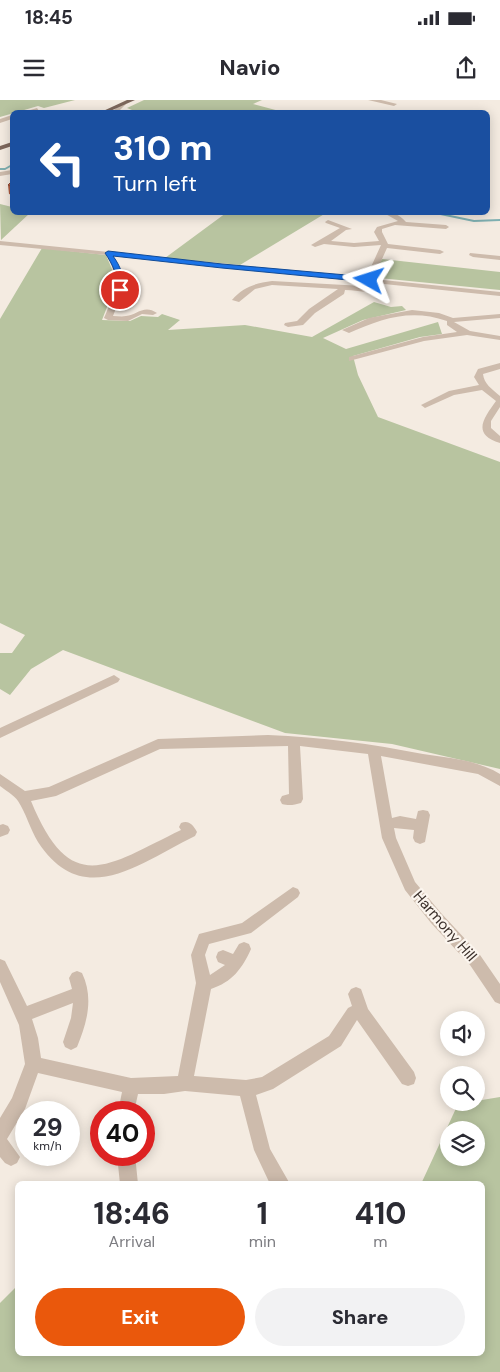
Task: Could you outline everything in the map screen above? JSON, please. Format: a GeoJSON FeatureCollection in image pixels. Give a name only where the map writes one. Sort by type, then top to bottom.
{"type":"FeatureCollection","features":[{"type":"Feature","properties":{"kind":"main road"},"geometry":{"type":"LineString","coordinates":[[109,110],[132,100]]}},
{"type":"Feature","properties":{"kind":"street"},"geometry":{"type":"LineString","coordinates":[[372,100],[394,104]]}},
{"type":"Feature","properties":{"kind":"street"},"geometry":{"type":"LineString","coordinates":[[118,110],[123,104]]}},
{"type":"Feature","properties":{"kind":"street"},"geometry":{"type":"LineString","coordinates":[[392,215],[399,218],[403,223]]}},
{"type":"Feature","properties":{"kind":"street"},"geometry":{"type":"LineString","coordinates":[[315,245],[349,229],[328,222]]}},
{"type":"Feature","properties":{"kind":"street"},"geometry":{"type":"LineString","coordinates":[[369,280],[383,245],[378,232],[379,228],[384,225],[403,223],[446,227]]}},
{"type":"Feature","properties":{"kind":"street"},"geometry":{"type":"LineString","coordinates":[[324,242],[354,246],[383,245],[440,252]]}},
{"type":"Feature","properties":{"kind":"street"},"geometry":{"type":"LineString","coordinates":[[0,243],[500,294]]}},
{"type":"Feature","properties":{"kind":"street"},"geometry":{"type":"LineString","coordinates":[[108,253],[116,264],[121,278],[120,290],[108,318],[128,318],[140,312],[153,313]]}},
{"type":"Feature","properties":{"kind":"street"},"geometry":{"type":"LineString","coordinates":[[473,255],[500,258]]}},
{"type":"Feature","properties":{"kind":"street"},"geometry":{"type":"LineString","coordinates":[[271,267],[273,264],[340,271],[352,270]]}},
{"type":"Feature","properties":{"kind":"street"},"geometry":{"type":"LineString","coordinates":[[362,269],[372,270]]}},
{"type":"Feature","properties":{"kind":"street"},"geometry":{"type":"LineString","coordinates":[[307,284],[312,274]]}},
{"type":"Feature","properties":{"kind":"street"},"geometry":{"type":"LineString","coordinates":[[236,300],[244,291],[272,281],[372,290],[381,288]]}},
{"type":"Feature","properties":{"kind":"street"},"geometry":{"type":"LineString","coordinates":[[288,325],[300,323],[318,307],[341,292],[342,288]]}},
{"type":"Feature","properties":{"kind":"street"},"geometry":{"type":"LineString","coordinates":[[442,295],[500,301]]}},
{"type":"Feature","properties":{"kind":"street"},"geometry":{"type":"LineString","coordinates":[[349,331],[346,330],[371,320],[417,311],[452,320],[500,316]]}},
{"type":"Feature","properties":{"kind":"street"},"geometry":{"type":"LineString","coordinates":[[452,320],[450,323],[456,329],[466,333],[500,338]]}},
{"type":"Feature","properties":{"kind":"street"},"geometry":{"type":"LineString","coordinates":[[352,358],[423,339],[466,333]]}},
{"type":"Feature","properties":{"kind":"street"},"geometry":{"type":"LineString","coordinates":[[500,366],[481,371],[477,377],[484,387],[500,400],[486,421],[486,428],[491,435],[500,440]]}},
{"type":"Feature","properties":{"kind":"street"},"geometry":{"type":"LineString","coordinates":[[425,405],[452,392],[484,387]]}},
{"type":"Feature","properties":{"kind":"street"},"geometry":{"type":"LineString","coordinates":[[0,733],[114,679]]}},
{"type":"Feature","properties":{"kind":"street"},"geometry":{"type":"LineString","coordinates":[[23,797],[51,792],[158,744],[233,740],[314,742],[374,749],[481,769],[500,781]]}},
{"type":"Feature","properties":{"kind":"street"},"geometry":{"type":"LineString","coordinates":[[287,800],[296,799],[294,742]]}},
{"type":"Feature","properties":{"kind":"street","name":"Harmony Hill"},"geometry":{"type":"LineString","coordinates":[[374,749],[389,838],[410,886],[436,918],[475,960],[500,997]]}},
{"type":"Feature","properties":{"kind":"street"},"geometry":{"type":"LineString","coordinates":[[0,779],[23,797],[30,814],[52,850],[62,861],[86,872],[98,872],[115,868],[190,832],[186,827]]}},
{"type":"Feature","properties":{"kind":"street"},"geometry":{"type":"LineString","coordinates":[[386,824],[400,822],[422,826]]}},
{"type":"Feature","properties":{"kind":"street"},"geometry":{"type":"LineString","coordinates":[[185,1083],[204,983],[198,955],[204,939],[246,928],[293,893]]}},
{"type":"Feature","properties":{"kind":"street"},"geometry":{"type":"LineString","coordinates":[[204,983],[218,980],[225,976],[230,960],[244,948]]}},
{"type":"Feature","properties":{"kind":"street"},"geometry":{"type":"LineString","coordinates":[[0,966],[24,1015],[32,1051],[32,1064],[19,1103],[0,1134]]}},
{"type":"Feature","properties":{"kind":"street"},"geometry":{"type":"LineString","coordinates":[[71,1042],[80,1020],[81,994],[77,978]]}},
{"type":"Feature","properties":{"kind":"street"},"geometry":{"type":"LineString","coordinates":[[24,1015],[81,994]]}},
{"type":"Feature","properties":{"kind":"street"},"geometry":{"type":"LineString","coordinates":[[356,994],[361,1012],[408,1078]]}},
{"type":"Feature","properties":{"kind":"street"},"geometry":{"type":"LineString","coordinates":[[32,1064],[131,1086],[185,1083],[246,1088],[257,1087],[316,1054],[335,1041],[353,1013],[361,1012]]}},
{"type":"Feature","properties":{"kind":"street"},"geometry":{"type":"LineString","coordinates":[[128,1101],[131,1086]]}},
{"type":"Feature","properties":{"kind":"street"},"geometry":{"type":"LineString","coordinates":[[246,1088],[261,1151],[268,1166],[279,1181]]}},
{"type":"Feature","properties":{"kind":"street"},"geometry":{"type":"LineString","coordinates":[[127,1166],[129,1181]]}},
{"type":"Feature","properties":{"kind":"green space"},"geometry":{"type":"Polygon","coordinates":[[[0,100],[75,100],[44,108],[38,106],[24,110],[10,110],[10,114],[0,117],[0,100]]]}},
{"type":"Feature","properties":{"kind":"green space"},"geometry":{"type":"Polygon","coordinates":[[[144,100],[262,100],[253,104],[276,110],[132,110],[127,108],[144,100]]]}},
{"type":"Feature","properties":{"kind":"green space"},"geometry":{"type":"Polygon","coordinates":[[[0,204],[10,206],[10,215],[28,215],[1,240],[0,204]]]}},
{"type":"Feature","properties":{"kind":"green space"},"geometry":{"type":"Polygon","coordinates":[[[223,215],[323,215],[240,265],[165,258],[223,215]]]}},
{"type":"Feature","properties":{"kind":"green space"},"geometry":{"type":"Polygon","coordinates":[[[42,248],[106,255],[117,281],[102,320],[130,321],[141,316],[158,317],[162,314],[180,320],[168,330],[245,325],[312,337],[374,302],[391,307],[402,306],[406,310],[363,320],[323,338],[346,349],[438,322],[442,334],[420,337],[353,356],[358,375],[378,417],[500,462],[500,769],[392,744],[285,733],[63,650],[31,669],[10,695],[0,689],[0,653],[12,653],[25,635],[0,623],[0,319],[42,248]]]}},
{"type":"Feature","properties":{"kind":"green space"},"geometry":{"type":"Polygon","coordinates":[[[382,259],[500,272],[500,290],[379,278],[375,271],[382,259]]]}},
{"type":"Feature","properties":{"kind":"green space"},"geometry":{"type":"Polygon","coordinates":[[[500,1097],[500,1372],[0,1372],[0,1303],[15,1288],[15,1356],[485,1356],[485,1181],[422,1181],[440,1143],[440,1166],[485,1166],[485,1121],[450,1121],[455,1111],[485,1111],[485,1100],[500,1097]]]}},
{"type":"Feature","properties":{"kind":"waterway"},"geometry":{"type":"LineString","coordinates":[[0,169],[10,166]]}},
{"type":"Feature","properties":{"kind":"waterway"},"geometry":{"type":"LineString","coordinates":[[445,215],[474,221],[500,220]]}},
{"type":"Feature","properties":{"kind":"route"},"geometry":{"type":"LineString","coordinates":[[120,290],[121,278],[116,264],[108,253],[369,280]]}}]}
